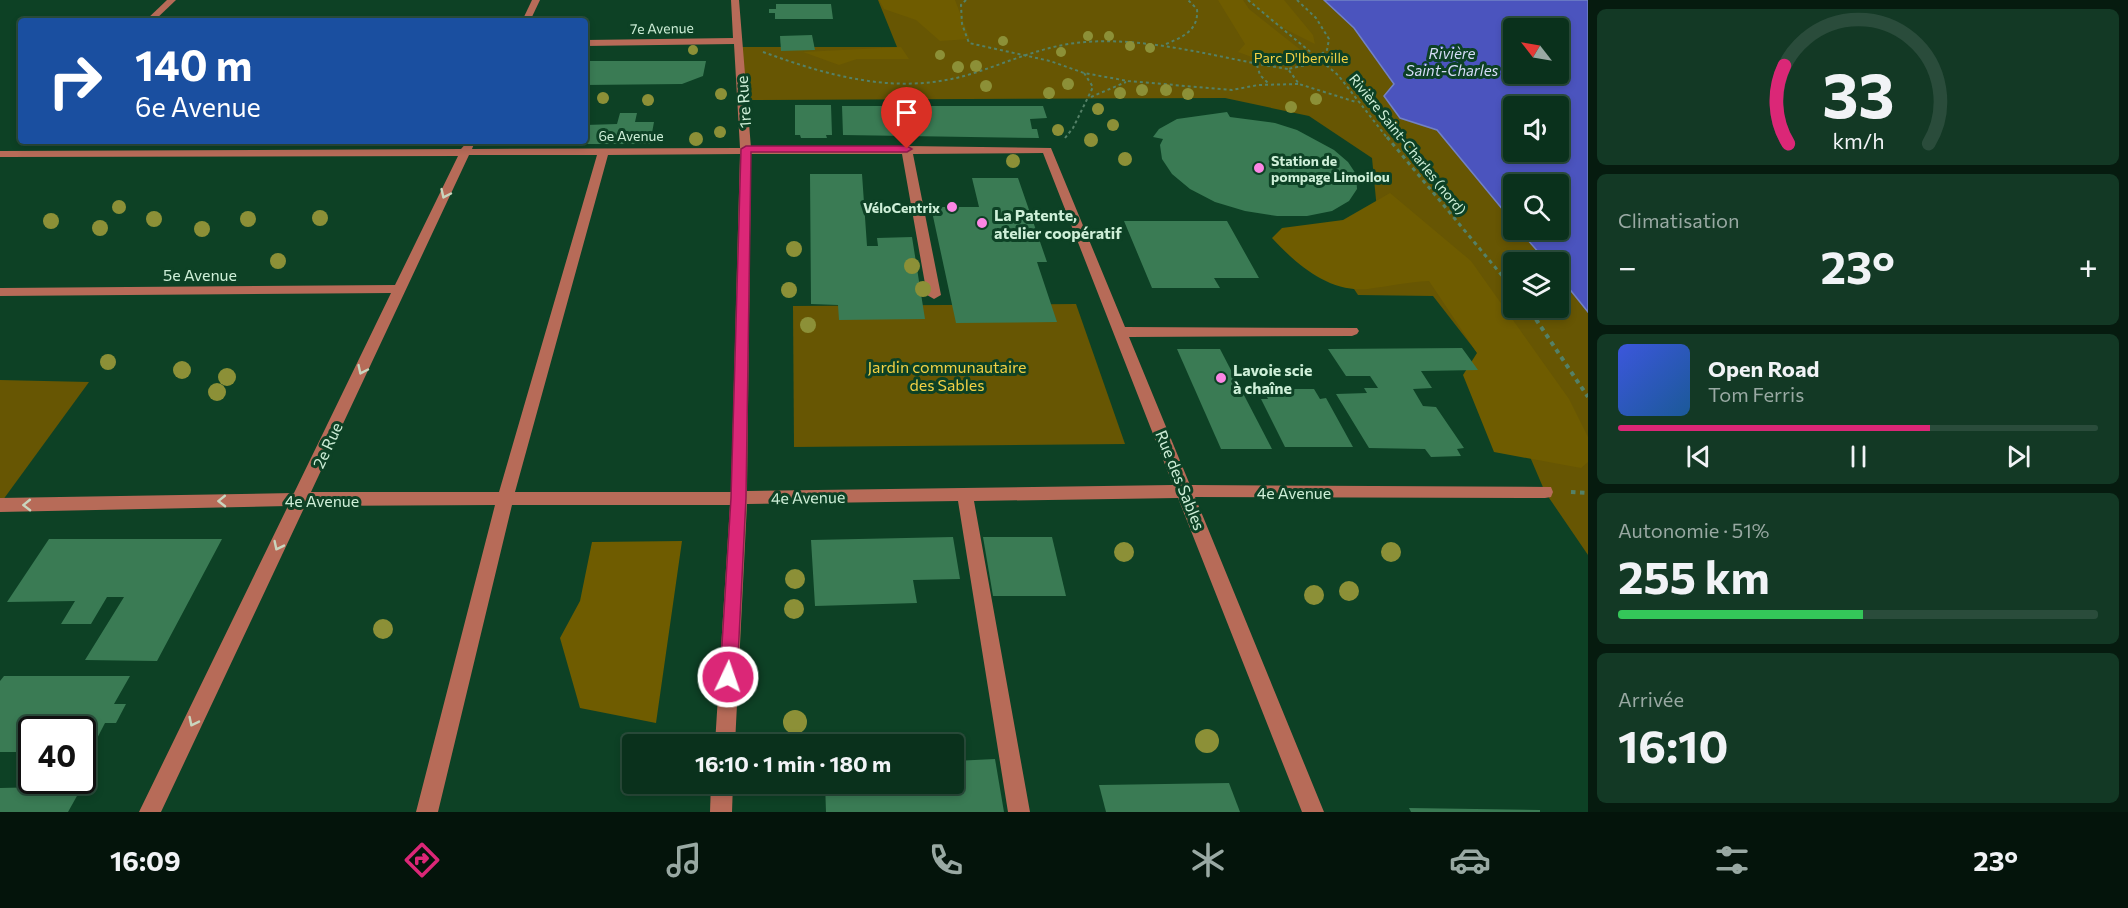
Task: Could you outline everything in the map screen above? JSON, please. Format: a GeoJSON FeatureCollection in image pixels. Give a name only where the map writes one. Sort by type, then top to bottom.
{"type":"FeatureCollection","features":[{"type":"Feature","properties":{"kind":"street"},"geometry":{"type":"LineString","coordinates":[[152,18],[172,0]]}},
{"type":"Feature","properties":{"kind":"street"},"geometry":{"type":"LineString","coordinates":[[527,18],[536,0]]}},
{"type":"Feature","properties":{"kind":"street","name":"1re Rue"},"geometry":{"type":"LineString","coordinates":[[726,734],[739,498],[746,149],[735,0]]}},
{"type":"Feature","properties":{"kind":"street","name":"7e Avenue"},"geometry":{"type":"LineString","coordinates":[[588,43],[739,44]]}},
{"type":"Feature","properties":{"kind":"street"},"geometry":{"type":"LineString","coordinates":[[3,157],[18,144]]}},
{"type":"Feature","properties":{"kind":"street","name":"6e Avenue"},"geometry":{"type":"LineString","coordinates":[[3,157],[468,146],[604,150],[1047,150]]}},
{"type":"Feature","properties":{"kind":"street","name":"2e Rue"},"geometry":{"type":"LineString","coordinates":[[150,812],[301,500],[468,146]]}},
{"type":"Feature","properties":{"kind":"street"},"geometry":{"type":"LineString","coordinates":[[907,149],[934,295]]}},
{"type":"Feature","properties":{"kind":"street"},"geometry":{"type":"LineString","coordinates":[[427,812],[505,499],[604,150]]}},
{"type":"Feature","properties":{"kind":"street","name":"Rue des Sables"},"geometry":{"type":"LineString","coordinates":[[1047,150],[1186,492],[1312,812]]}},
{"type":"Feature","properties":{"kind":"street","name":"5e Avenue"},"geometry":{"type":"LineString","coordinates":[[0,292],[400,289]]}},
{"type":"Feature","properties":{"kind":"street"},"geometry":{"type":"LineString","coordinates":[[1121,332],[1352,332]]}},
{"type":"Feature","properties":{"kind":"street","name":"4e Avenue"},"geometry":{"type":"LineString","coordinates":[[0,505],[1186,492],[1545,492]]}},
{"type":"Feature","properties":{"kind":"street"},"geometry":{"type":"LineString","coordinates":[[965,495],[1019,812]]}},
{"type":"Feature","properties":{"kind":"street"},"geometry":{"type":"LineString","coordinates":[[721,812],[722,794]]}},
{"type":"Feature","properties":{"kind":"path"},"geometry":{"type":"LineString","coordinates":[[955,0],[961,5],[962,24],[969,43],[1084,73],[1128,81],[1158,82],[1211,90],[1232,90],[1270,84],[1299,84],[1357,102]]}},
{"type":"Feature","properties":{"kind":"path"},"geometry":{"type":"LineString","coordinates":[[961,5],[966,0]]}},
{"type":"Feature","properties":{"kind":"path"},"geometry":{"type":"LineString","coordinates":[[1165,44],[1189,33],[1197,25],[1197,9],[1188,0]]}},
{"type":"Feature","properties":{"kind":"path","name":"Rivière Saint-Charles (nord)"},"geometry":{"type":"LineString","coordinates":[[1248,0],[1338,75],[1357,102],[1503,277]]}},
{"type":"Feature","properties":{"kind":"path"},"geometry":{"type":"LineString","coordinates":[[739,44],[811,71],[848,81],[889,84],[927,83],[969,74],[1021,55],[1058,45],[1088,42],[1165,44],[1257,65],[1288,69],[1306,65],[1327,50],[1329,39],[1316,18],[1297,0]]}},
{"type":"Feature","properties":{"kind":"path"},"geometry":{"type":"LineString","coordinates":[[1257,65],[1260,75],[1270,84]]}},
{"type":"Feature","properties":{"kind":"path"},"geometry":{"type":"LineString","coordinates":[[1288,69],[1299,84]]}},
{"type":"Feature","properties":{"kind":"path"},"geometry":{"type":"LineString","coordinates":[[1047,150],[1068,137],[1078,123],[1081,108],[1090,97],[1093,87],[1084,73]]}},
{"type":"Feature","properties":{"kind":"path"},"geometry":{"type":"LineString","coordinates":[[1090,97],[1128,81]]}},
{"type":"Feature","properties":{"kind":"path"},"geometry":{"type":"LineString","coordinates":[[1535,318],[1588,397]]}},
{"type":"Feature","properties":{"kind":"green space","name":"Parc D'Iberville"},"geometry":{"type":"Polygon","coordinates":[[[878,0],[1324,0],[1354,28],[1395,84],[1400,118],[1437,130],[1503,210],[1503,240],[1528,240],[1538,252],[1503,252],[1503,318],[1569,318],[1569,288],[1588,312],[1588,555],[1545,492],[1496,377],[1433,296],[1358,295],[1315,230],[1377,210],[1372,158],[1309,116],[1225,98],[743,100],[740,47],[897,47],[878,0]]]}},
{"type":"Feature","properties":{"kind":"green space"},"geometry":{"type":"Polygon","coordinates":[[[879,0],[955,0],[970,39],[940,41],[916,20],[884,9],[879,0]]]}},
{"type":"Feature","properties":{"kind":"green space","name":"Parc D'Iberville"},"geometry":{"type":"Polygon","coordinates":[[[1218,0],[1243,0],[1249,9],[1307,55],[1305,61],[1260,60],[1238,52],[1245,44],[1218,0]]]}},
{"type":"Feature","properties":{"kind":"green space"},"geometry":{"type":"Polygon","coordinates":[[[1248,0],[1284,0],[1313,35],[1315,44],[1273,23],[1248,0]]]}},
{"type":"Feature","properties":{"kind":"green space"},"geometry":{"type":"Polygon","coordinates":[[[901,47],[909,59],[857,59],[839,65],[803,52],[901,47]]]}},
{"type":"Feature","properties":{"kind":"green space"},"geometry":{"type":"Polygon","coordinates":[[[1390,193],[1471,261],[1503,306],[1503,318],[1511,318],[1569,399],[1588,437],[1588,462],[1581,468],[1494,452],[1463,375],[1477,353],[1429,281],[1368,289],[1340,286],[1314,275],[1272,238],[1282,228],[1343,220],[1390,193]]]}},
{"type":"Feature","properties":{"kind":"green space","name":"Jardin communautaire des Sables"},"geometry":{"type":"Polygon","coordinates":[[[1076,304],[1125,444],[794,447],[793,306],[1076,304]]]}},
{"type":"Feature","properties":{"kind":"green space"},"geometry":{"type":"Polygon","coordinates":[[[0,380],[89,382],[0,504],[0,380]]]}},
{"type":"Feature","properties":{"kind":"green space"},"geometry":{"type":"Polygon","coordinates":[[[682,541],[656,723],[580,708],[560,638],[580,601],[592,542],[682,541]]]}},
{"type":"Feature","properties":{"kind":"water","name":"Rivière Saint-Charles"},"geometry":{"type":"Polygon","coordinates":[[[1324,0],[1588,0],[1588,312],[1569,288],[1569,252],[1538,252],[1528,240],[1569,240],[1569,174],[1503,174],[1503,210],[1437,130],[1400,118],[1384,96],[1394,84],[1354,28],[1324,0]]]}},
{"type":"Feature","properties":{"kind":"building"},"geometry":{"type":"Polygon","coordinates":[[[776,4],[831,4],[833,19],[775,19],[775,13],[769,13],[769,9],[776,9],[776,4]]]}},
{"type":"Feature","properties":{"kind":"building"},"geometry":{"type":"Polygon","coordinates":[[[812,35],[815,50],[781,51],[780,36],[812,35]]]}},
{"type":"Feature","properties":{"kind":"building"},"geometry":{"type":"Polygon","coordinates":[[[588,61],[706,61],[703,76],[682,84],[588,85],[588,61]]]}},
{"type":"Feature","properties":{"kind":"building"},"geometry":{"type":"Polygon","coordinates":[[[795,105],[831,105],[832,135],[826,135],[827,138],[801,138],[800,135],[795,135],[795,105]]]}},
{"type":"Feature","properties":{"kind":"building"},"geometry":{"type":"Polygon","coordinates":[[[842,106],[1043,106],[1047,118],[1030,119],[1032,129],[1037,129],[1039,138],[843,135],[842,106]]]}},
{"type":"Feature","properties":{"kind":"building","name":"Station de pompage Limoilou"},"geometry":{"type":"Polygon","coordinates":[[[1227,112],[1230,117],[1275,123],[1297,130],[1334,150],[1348,162],[1356,174],[1357,189],[1349,201],[1332,211],[1307,216],[1277,216],[1245,211],[1215,202],[1190,189],[1172,174],[1162,159],[1160,145],[1163,139],[1153,137],[1159,129],[1177,119],[1227,112]]]}},
{"type":"Feature","properties":{"kind":"building"},"geometry":{"type":"Polygon","coordinates":[[[620,113],[637,113],[635,122],[654,122],[650,144],[588,144],[588,125],[617,124],[620,113]]]}},
{"type":"Feature","properties":{"kind":"building"},"geometry":{"type":"Polygon","coordinates":[[[810,174],[862,174],[867,246],[878,246],[877,238],[912,237],[925,319],[839,320],[838,305],[811,304],[810,174]]]}},
{"type":"Feature","properties":{"kind":"building"},"geometry":{"type":"Polygon","coordinates":[[[972,178],[1018,178],[1047,262],[1037,262],[1057,322],[956,323],[931,207],[979,207],[972,178]]]}},
{"type":"Feature","properties":{"kind":"building"},"geometry":{"type":"Polygon","coordinates":[[[1124,221],[1227,221],[1259,278],[1214,278],[1220,288],[1152,288],[1124,221]]]}},
{"type":"Feature","properties":{"kind":"building"},"geometry":{"type":"Polygon","coordinates":[[[1462,348],[1478,370],[1421,371],[1432,388],[1413,389],[1423,406],[1436,407],[1464,448],[1457,449],[1461,456],[1431,457],[1425,449],[1369,448],[1336,394],[1367,393],[1364,388],[1378,388],[1370,376],[1346,376],[1328,349],[1462,348]]]}},
{"type":"Feature","properties":{"kind":"building"},"geometry":{"type":"Polygon","coordinates":[[[1177,349],[1220,349],[1272,449],[1221,449],[1177,349]]]}},
{"type":"Feature","properties":{"kind":"building"},"geometry":{"type":"Polygon","coordinates":[[[1263,389],[1314,389],[1320,399],[1326,398],[1353,447],[1285,447],[1261,399],[1268,399],[1263,389]]]}},
{"type":"Feature","properties":{"kind":"building"},"geometry":{"type":"Polygon","coordinates":[[[953,537],[960,579],[913,580],[917,603],[815,606],[811,540],[953,537]]]}},
{"type":"Feature","properties":{"kind":"building"},"geometry":{"type":"Polygon","coordinates":[[[983,537],[1052,537],[1066,596],[993,596],[983,537]]]}},
{"type":"Feature","properties":{"kind":"building"},"geometry":{"type":"Polygon","coordinates":[[[49,539],[222,539],[157,661],[85,660],[124,597],[107,597],[91,624],[61,624],[75,601],[7,602],[49,539]]]}},
{"type":"Feature","properties":{"kind":"building"},"geometry":{"type":"Polygon","coordinates":[[[4,676],[130,676],[114,704],[126,704],[116,723],[105,723],[96,740],[96,716],[18,716],[18,752],[0,752],[0,681],[4,676]]]}},
{"type":"Feature","properties":{"kind":"building"},"geometry":{"type":"Polygon","coordinates":[[[995,759],[1004,812],[826,812],[825,794],[964,794],[964,761],[995,759]]]}},
{"type":"Feature","properties":{"kind":"building"},"geometry":{"type":"Polygon","coordinates":[[[1229,783],[1240,812],[1106,812],[1099,785],[1229,783]]]}},
{"type":"Feature","properties":{"kind":"building"},"geometry":{"type":"Polygon","coordinates":[[[0,788],[18,788],[18,794],[78,794],[68,812],[0,812],[0,788]]]}},
{"type":"Feature","properties":{"kind":"building"},"geometry":{"type":"Polygon","coordinates":[[[1409,808],[1540,810],[1540,812],[1411,812],[1409,808]]]}},
{"type":"Feature","properties":{"kind":"place","name":"Station de pompage Limoilou"},"geometry":{"type":"Point","coordinates":[1259,168]}},
{"type":"Feature","properties":{"kind":"place","name":"VéloCentrix"},"geometry":{"type":"Point","coordinates":[952,207]}},
{"type":"Feature","properties":{"kind":"place","name":"La Patente, atelier coopératif"},"geometry":{"type":"Point","coordinates":[982,223]}},
{"type":"Feature","properties":{"kind":"place","name":"Lavoie scie à chaîne"},"geometry":{"type":"Point","coordinates":[1221,378]}},
{"type":"Feature","properties":{"kind":"route"},"geometry":{"type":"LineString","coordinates":[[728,677],[739,498],[746,149],[907,149]]}}]}
